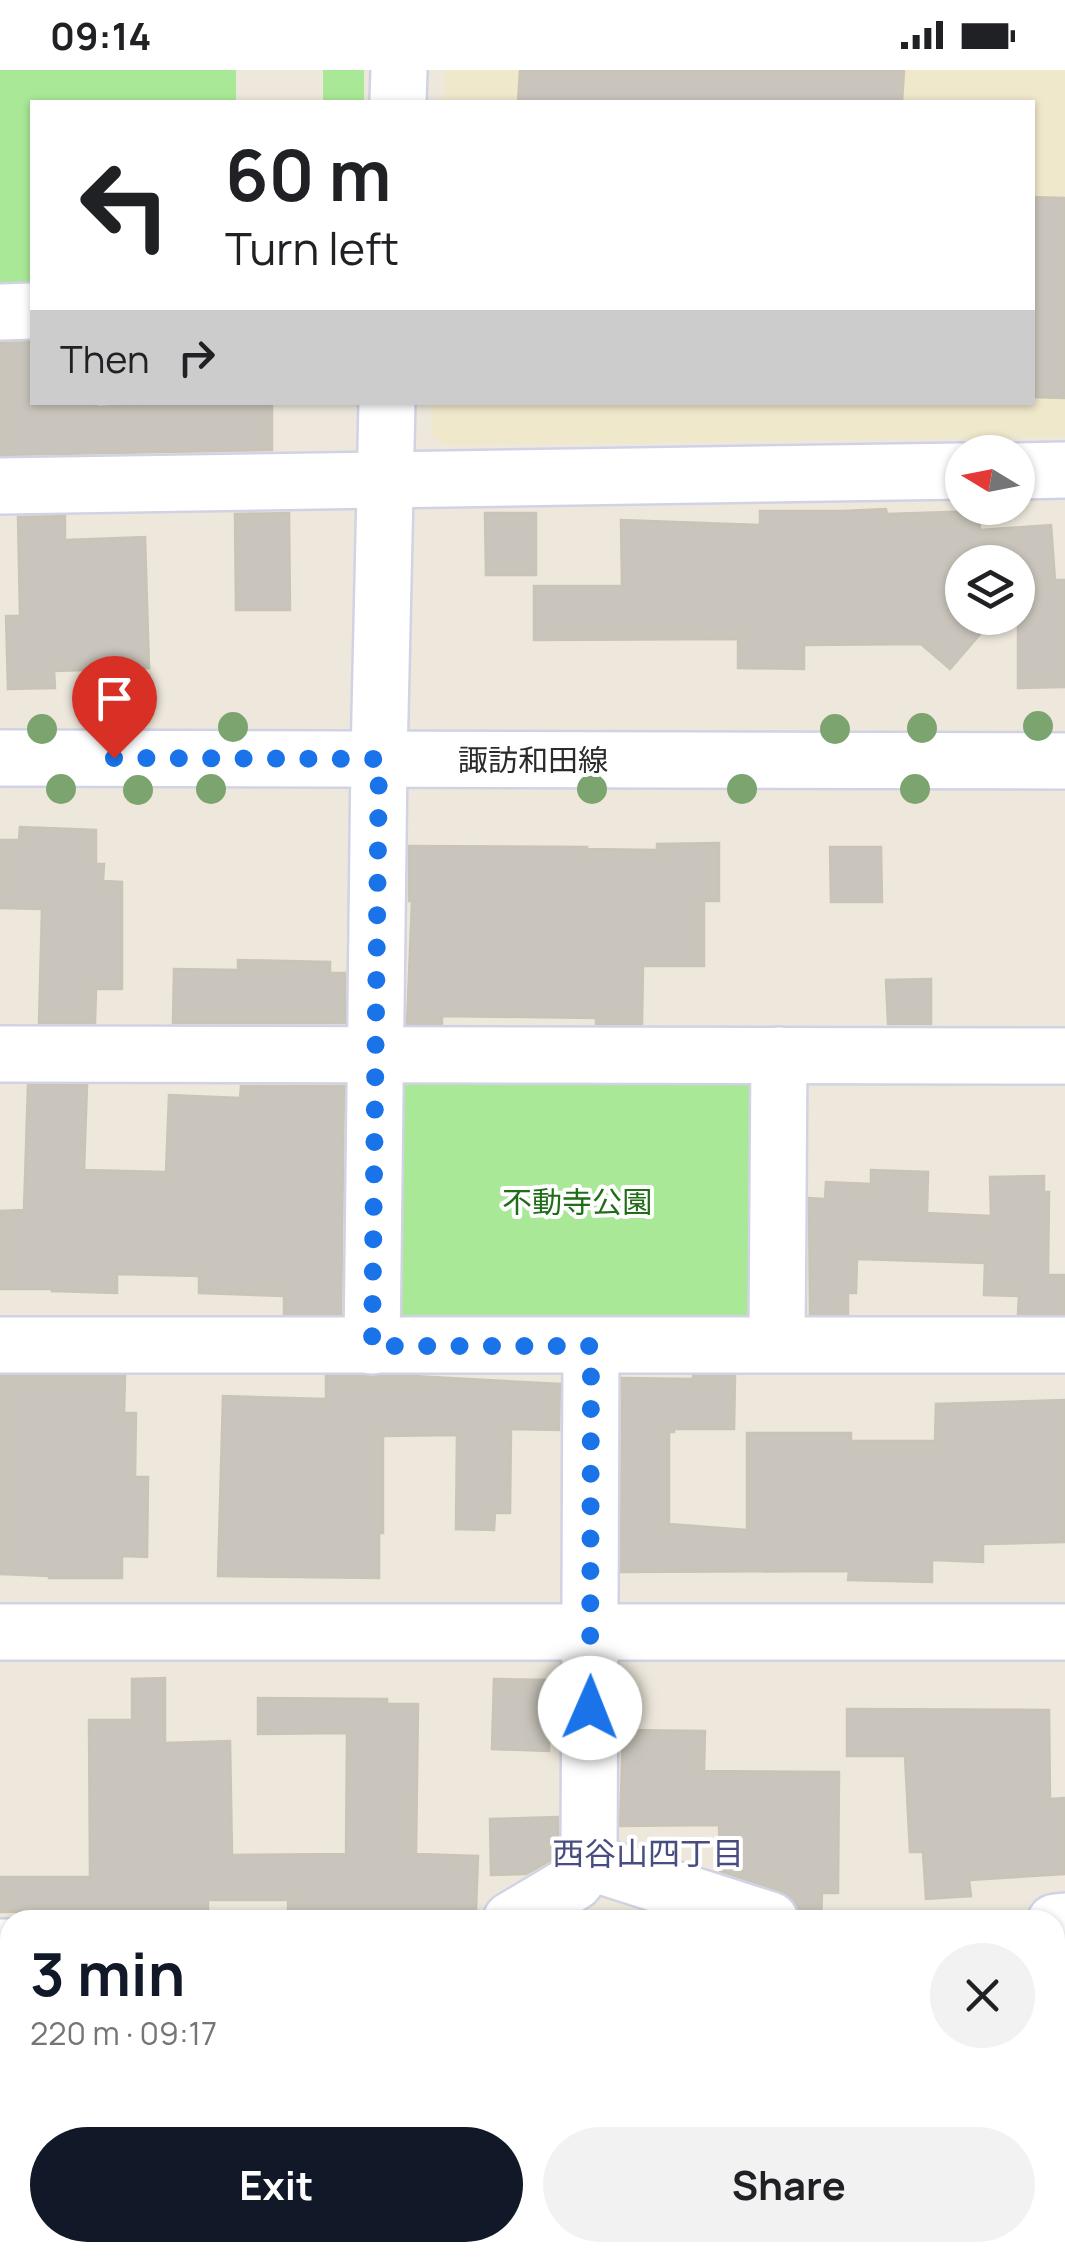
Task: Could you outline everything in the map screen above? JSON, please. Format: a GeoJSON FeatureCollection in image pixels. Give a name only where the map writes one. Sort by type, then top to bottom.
{"type":"FeatureCollection","features":[{"type":"Feature","properties":{"kind":"street"},"geometry":{"type":"LineString","coordinates":[[398,100],[399,70]]}},
{"type":"Feature","properties":{"kind":"street"},"geometry":{"type":"LineString","coordinates":[[0,312],[30,311]]}},
{"type":"Feature","properties":{"kind":"street"},"geometry":{"type":"LineString","coordinates":[[372,1346],[387,405]]}},
{"type":"Feature","properties":{"kind":"street"},"geometry":{"type":"LineString","coordinates":[[1035,471],[1065,470]]}},
{"type":"Feature","properties":{"kind":"street"},"geometry":{"type":"LineString","coordinates":[[0,486],[945,472]]}},
{"type":"Feature","properties":{"kind":"street","name":"諏訪和田線"},"geometry":{"type":"LineString","coordinates":[[0,758],[1065,761]]}},
{"type":"Feature","properties":{"kind":"street"},"geometry":{"type":"LineString","coordinates":[[0,1054],[1065,1056]]}},
{"type":"Feature","properties":{"kind":"street"},"geometry":{"type":"LineString","coordinates":[[777,1344],[779,1055]]}},
{"type":"Feature","properties":{"kind":"street"},"geometry":{"type":"LineString","coordinates":[[0,1345],[1065,1345]]}},
{"type":"Feature","properties":{"kind":"street"},"geometry":{"type":"LineString","coordinates":[[528,1910],[575,1882],[589,1862],[591,1346]]}},
{"type":"Feature","properties":{"kind":"street"},"geometry":{"type":"LineString","coordinates":[[0,1632],[1065,1632]]}},
{"type":"Feature","properties":{"kind":"street"},"geometry":{"type":"LineString","coordinates":[[589,1862],[739,1910]]}},
{"type":"Feature","properties":{"kind":"shaded area"},"geometry":{"type":"Polygon","coordinates":[[[445,70],[1065,70],[1065,437],[945,435],[945,439],[446,445],[432,435],[433,405],[1035,405],[1035,100],[444,100],[445,70]]]}},
{"type":"Feature","properties":{"kind":"green space"},"geometry":{"type":"Polygon","coordinates":[[[0,70],[236,70],[236,100],[30,100],[30,296],[0,297],[0,70]]]}},
{"type":"Feature","properties":{"kind":"green space"},"geometry":{"type":"Polygon","coordinates":[[[323,70],[364,70],[364,100],[323,100],[323,70]]]}},
{"type":"Feature","properties":{"kind":"green space","name":"不動寺公園"},"geometry":{"type":"Polygon","coordinates":[[[741,1074],[759,1089],[757,1313],[743,1328],[408,1326],[395,1311],[396,1085],[412,1075],[741,1074]]]}},
{"type":"Feature","properties":{"kind":"building"},"geometry":{"type":"Polygon","coordinates":[[[520,70],[904,70],[902,100],[518,100],[520,70]]]}},
{"type":"Feature","properties":{"kind":"building"},"geometry":{"type":"Polygon","coordinates":[[[1035,197],[1065,198],[1065,398],[1035,397],[1035,197]]]}},
{"type":"Feature","properties":{"kind":"building"},"geometry":{"type":"Polygon","coordinates":[[[30,342],[30,405],[272,405],[272,450],[0,455],[0,343],[30,342]]]}},
{"type":"Feature","properties":{"kind":"building"},"geometry":{"type":"Polygon","coordinates":[[[760,511],[945,512],[945,525],[980,525],[980,530],[1051,525],[1055,580],[1065,580],[1065,687],[1018,688],[1018,635],[1035,635],[1035,545],[945,545],[945,635],[979,635],[950,669],[921,644],[804,645],[804,669],[738,668],[738,639],[534,640],[534,586],[622,586],[621,520],[760,525],[760,511]]]}},
{"type":"Feature","properties":{"kind":"building"},"geometry":{"type":"Polygon","coordinates":[[[289,513],[290,610],[236,610],[235,514],[289,513]]]}},
{"type":"Feature","properties":{"kind":"building"},"geometry":{"type":"Polygon","coordinates":[[[485,513],[536,513],[536,575],[486,575],[485,513]]]}},
{"type":"Feature","properties":{"kind":"building"},"geometry":{"type":"Polygon","coordinates":[[[65,516],[65,540],[145,537],[149,668],[54,671],[55,688],[8,689],[6,616],[20,616],[18,517],[65,516]]]}},
{"type":"Feature","properties":{"kind":"building"},"geometry":{"type":"Polygon","coordinates":[[[20,827],[96,830],[96,864],[104,864],[103,881],[122,882],[122,989],[96,989],[95,1023],[39,1023],[42,909],[0,908],[0,840],[19,840],[20,827]]]}},
{"type":"Feature","properties":{"kind":"building"},"geometry":{"type":"Polygon","coordinates":[[[719,843],[719,901],[704,901],[704,966],[643,966],[642,1024],[596,1024],[596,1018],[442,1016],[442,1024],[407,1024],[412,901],[409,846],[657,850],[657,844],[719,843]]]}},
{"type":"Feature","properties":{"kind":"building"},"geometry":{"type":"Polygon","coordinates":[[[830,847],[881,847],[882,902],[831,902],[830,847]]]}},
{"type":"Feature","properties":{"kind":"building"},"geometry":{"type":"Polygon","coordinates":[[[238,960],[330,962],[330,973],[345,973],[345,1023],[173,1023],[174,969],[238,970],[238,960]]]}},
{"type":"Feature","properties":{"kind":"building"},"geometry":{"type":"Polygon","coordinates":[[[931,979],[931,1024],[888,1024],[886,980],[931,979]]]}},
{"type":"Feature","properties":{"kind":"building"},"geometry":{"type":"Polygon","coordinates":[[[28,1085],[87,1085],[84,1170],[166,1172],[169,1095],[240,1098],[241,1086],[344,1086],[341,1314],[284,1314],[284,1296],[199,1293],[199,1276],[117,1274],[117,1293],[0,1289],[0,1211],[24,1210],[28,1085]]]}},
{"type":"Feature","properties":{"kind":"building"},"geometry":{"type":"Polygon","coordinates":[[[871,1170],[928,1172],[927,1213],[991,1216],[990,1177],[1044,1176],[1044,1192],[1049,1192],[1048,1275],[1065,1275],[1065,1314],[1018,1314],[1019,1296],[984,1295],[985,1263],[857,1259],[856,1293],[848,1293],[848,1314],[810,1314],[809,1198],[825,1199],[826,1182],[871,1184],[871,1170]]]}},
{"type":"Feature","properties":{"kind":"building"},"geometry":{"type":"Polygon","coordinates":[[[0,1376],[125,1376],[124,1413],[136,1413],[135,1477],[148,1477],[147,1557],[122,1556],[122,1578],[0,1574],[0,1376]]]}},
{"type":"Feature","properties":{"kind":"building"},"geometry":{"type":"Polygon","coordinates":[[[326,1376],[560,1384],[559,1430],[511,1429],[510,1513],[495,1513],[494,1530],[456,1529],[457,1435],[383,1436],[379,1578],[218,1576],[223,1396],[326,1399],[326,1376]]]}},
{"type":"Feature","properties":{"kind":"building"},"geometry":{"type":"Polygon","coordinates":[[[735,1376],[734,1429],[669,1432],[669,1524],[747,1530],[747,1433],[851,1433],[851,1441],[935,1441],[936,1404],[1065,1400],[1065,1542],[983,1544],[983,1562],[932,1560],[932,1582],[848,1580],[849,1571],[621,1572],[622,1378],[735,1376]]]}},
{"type":"Feature","properties":{"kind":"building"},"geometry":{"type":"Polygon","coordinates":[[[165,1678],[165,1743],[230,1741],[232,1855],[346,1854],[347,1733],[258,1734],[258,1698],[387,1699],[387,1704],[418,1704],[416,1854],[478,1856],[476,1909],[288,1910],[288,1900],[208,1900],[208,1910],[0,1910],[0,1877],[90,1877],[89,1720],[132,1720],[132,1679],[165,1678]]]}},
{"type":"Feature","properties":{"kind":"building"},"geometry":{"type":"Polygon","coordinates":[[[494,1679],[550,1680],[549,1751],[492,1749],[494,1679]]]}},
{"type":"Feature","properties":{"kind":"building"},"geometry":{"type":"Polygon","coordinates":[[[847,1709],[1049,1710],[1050,1799],[1065,1798],[1065,1874],[969,1880],[971,1896],[926,1899],[923,1852],[910,1852],[905,1756],[847,1756],[847,1709]]]}},
{"type":"Feature","properties":{"kind":"building"},"geometry":{"type":"Polygon","coordinates":[[[623,1730],[705,1731],[704,1771],[839,1772],[838,1893],[822,1893],[821,1910],[799,1910],[794,1900],[780,1891],[720,1871],[719,1825],[620,1826],[623,1730]]]}},
{"type":"Feature","properties":{"kind":"building"},"geometry":{"type":"Polygon","coordinates":[[[558,1817],[558,1852],[553,1859],[526,1874],[491,1875],[490,1819],[558,1817]]]}},
{"type":"Feature","properties":{"kind":"district","name":"西谷山四丁目"},"geometry":{"type":"Point","coordinates":[648,1853]}},
{"type":"Feature","properties":{"kind":"route"},"geometry":{"type":"LineString","coordinates":[[114,758],[379,759],[372,1346],[591,1346],[590,1708]]}}]}
